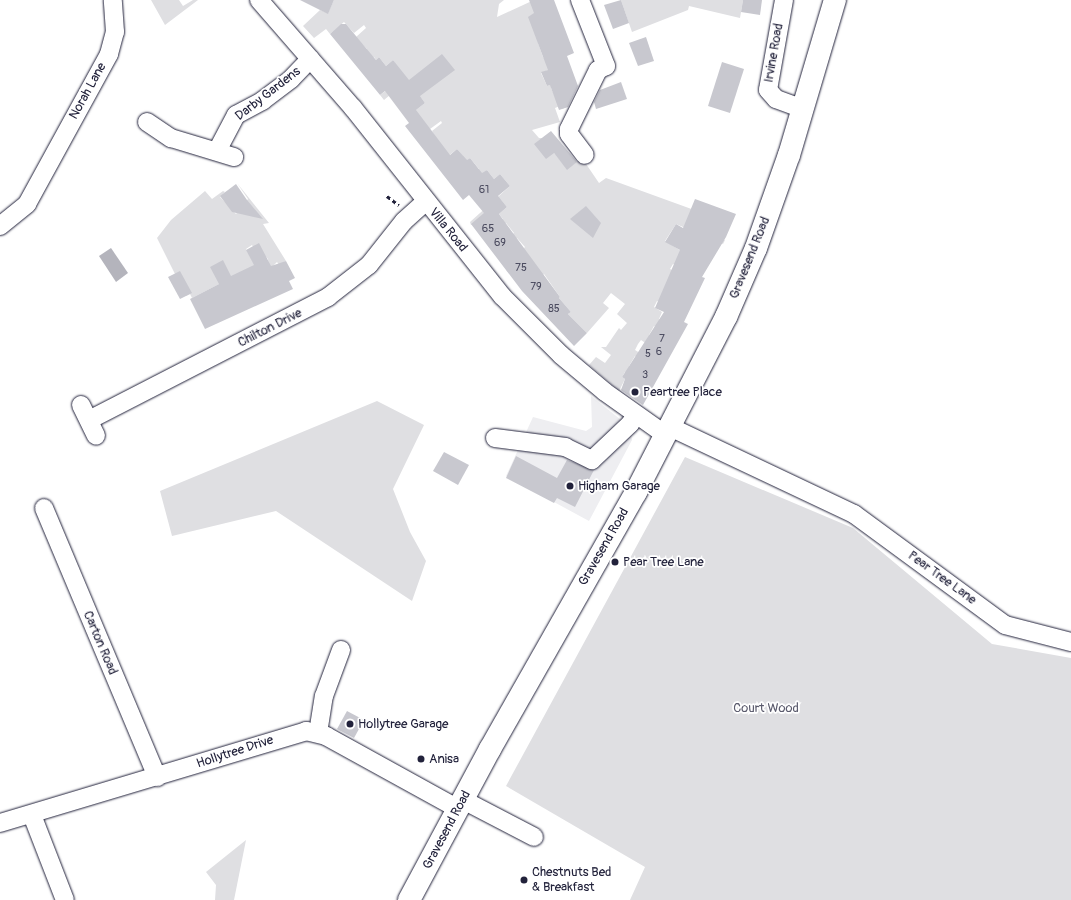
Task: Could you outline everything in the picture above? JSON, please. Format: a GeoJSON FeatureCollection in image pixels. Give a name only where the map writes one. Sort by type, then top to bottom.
{"type":"FeatureCollection","features":[{"type":"Feature","properties":{"kind":"main road","name":"Gravesend Road"},"geometry":{"type":"LineString","coordinates":[[409,900],[460,804],[641,482],[666,430],[726,317],[756,248],[803,109],[835,0]]}},
{"type":"Feature","properties":{"kind":"street","name":"Norah Lane"},"geometry":{"type":"LineString","coordinates":[[0,226],[26,204],[41,175],[52,161],[111,49],[115,32],[112,0]]}},
{"type":"Feature","properties":{"kind":"street","name":"Villa Road"},"geometry":{"type":"LineString","coordinates":[[259,0],[353,108],[425,202],[502,296],[528,324],[605,392],[636,415],[666,430]]}},
{"type":"Feature","properties":{"kind":"street"},"geometry":{"type":"LineString","coordinates":[[580,0],[606,66],[598,70],[569,129],[569,134],[585,155]]}},
{"type":"Feature","properties":{"kind":"street","name":"Irvine Road"},"geometry":{"type":"LineString","coordinates":[[784,0],[768,90],[776,99],[803,109]]}},
{"type":"Feature","properties":{"kind":"street","name":"Darby Gardens"},"geometry":{"type":"LineString","coordinates":[[217,151],[236,115],[262,101],[285,83],[310,59]]}},
{"type":"Feature","properties":{"kind":"street"},"geometry":{"type":"LineString","coordinates":[[147,122],[171,138],[234,157]]}},
{"type":"Feature","properties":{"kind":"street"},"geometry":{"type":"LineString","coordinates":[[24,183],[41,175]]}},
{"type":"Feature","properties":{"kind":"street","name":"Chilton Drive"},"geometry":{"type":"LineString","coordinates":[[89,420],[328,297],[369,265],[404,221],[425,202]]}},
{"type":"Feature","properties":{"kind":"street"},"geometry":{"type":"LineString","coordinates":[[496,438],[565,447],[592,460],[630,424],[636,415]]}},
{"type":"Feature","properties":{"kind":"street","name":"Pear Tree Lane"},"geometry":{"type":"LineString","coordinates":[[666,430],[854,514],[1005,625],[1071,642]]}},
{"type":"Feature","properties":{"kind":"street","name":"Carton Road"},"geometry":{"type":"LineString","coordinates":[[44,508],[157,777]]}},
{"type":"Feature","properties":{"kind":"street"},"geometry":{"type":"LineString","coordinates":[[341,650],[324,696],[318,733],[460,804],[534,837]]}},
{"type":"Feature","properties":{"kind":"street","name":"Hollytree Drive"},"geometry":{"type":"LineString","coordinates":[[0,823],[32,815],[294,734],[318,733]]}},
{"type":"Feature","properties":{"kind":"street"},"geometry":{"type":"LineString","coordinates":[[32,815],[65,900]]}},
{"type":"Feature","properties":{"kind":"path"},"geometry":{"type":"LineString","coordinates":[[387,196],[406,210]]}},
{"type":"Feature","properties":{"kind":"shaded area"},"geometry":{"type":"Polygon","coordinates":[[[111,248],[128,273],[116,282],[99,256],[111,248]]]}},
{"type":"Feature","properties":{"kind":"shaded area"},"geometry":{"type":"Polygon","coordinates":[[[591,396],[630,427],[632,440],[589,521],[506,476],[533,417],[586,431],[592,427],[591,396]]]}},
{"type":"Feature","properties":{"kind":"green space"},"geometry":{"type":"Polygon","coordinates":[[[151,0],[179,0],[183,6],[193,0],[198,0],[165,25],[151,0]]]}},
{"type":"Feature","properties":{"kind":"green space"},"geometry":{"type":"Polygon","coordinates":[[[334,0],[504,0],[499,4],[497,17],[534,0],[538,43],[543,57],[553,68],[541,73],[547,86],[557,82],[551,88],[555,97],[562,95],[567,107],[562,109],[560,106],[555,108],[560,122],[532,130],[539,138],[542,138],[567,169],[582,158],[599,183],[606,178],[708,215],[702,230],[725,240],[723,244],[676,224],[665,241],[691,257],[687,263],[704,273],[686,271],[673,264],[670,269],[678,273],[669,307],[657,301],[654,307],[662,312],[659,319],[668,323],[664,333],[654,326],[649,335],[658,342],[654,349],[641,340],[638,344],[635,350],[648,358],[645,363],[635,356],[629,366],[640,373],[636,379],[625,372],[622,377],[625,379],[619,391],[589,365],[596,357],[605,363],[611,355],[601,347],[606,347],[619,328],[621,330],[627,323],[617,314],[625,304],[611,293],[603,303],[609,308],[587,333],[568,314],[571,312],[559,298],[560,297],[544,274],[523,292],[528,255],[507,272],[506,267],[525,247],[517,238],[512,241],[509,237],[514,233],[506,223],[497,224],[503,219],[499,214],[507,207],[501,200],[471,225],[470,222],[510,186],[500,174],[494,179],[487,170],[458,193],[479,169],[470,158],[463,163],[463,156],[457,149],[447,157],[432,131],[442,123],[441,121],[430,129],[408,116],[425,103],[419,95],[390,95],[384,100],[380,95],[395,84],[385,71],[395,63],[393,60],[386,66],[379,57],[376,60],[374,57],[369,61],[363,53],[367,49],[356,37],[366,28],[364,25],[354,33],[344,22],[330,34],[326,29],[314,38],[303,26],[320,10],[328,13],[334,0]]]}},
{"type":"Feature","properties":{"kind":"green space"},"geometry":{"type":"Polygon","coordinates":[[[621,0],[743,0],[740,18],[689,6],[688,10],[632,32],[621,0]]]}},
{"type":"Feature","properties":{"kind":"green space"},"geometry":{"type":"Polygon","coordinates":[[[237,183],[269,223],[263,224],[286,261],[279,265],[277,262],[269,270],[268,259],[266,257],[261,260],[252,245],[246,249],[253,262],[261,268],[223,282],[192,298],[190,294],[186,296],[157,238],[171,220],[205,191],[212,199],[223,191],[225,192],[220,197],[236,214],[248,199],[237,183]]]}},
{"type":"Feature","properties":{"kind":"green space"},"geometry":{"type":"Polygon","coordinates":[[[377,401],[424,425],[393,489],[410,532],[426,561],[412,601],[276,511],[172,536],[160,491],[377,401]]]}},
{"type":"Feature","properties":{"kind":"green space","name":"Court Wood"},"geometry":{"type":"Polygon","coordinates":[[[685,457],[853,528],[992,644],[1071,658],[1071,900],[630,900],[645,867],[506,786],[685,457]]]}},
{"type":"Feature","properties":{"kind":"green space"},"geometry":{"type":"Polygon","coordinates":[[[246,840],[234,900],[215,900],[216,885],[206,872],[246,840]]]}},
{"type":"Feature","properties":{"kind":"building"},"geometry":{"type":"Polygon","coordinates":[[[300,0],[334,0],[328,14],[300,0]]]}},
{"type":"Feature","properties":{"kind":"building"},"geometry":{"type":"Polygon","coordinates":[[[529,0],[554,0],[574,53],[567,56],[578,86],[568,107],[559,110],[550,85],[547,86],[541,72],[548,70],[528,17],[534,13],[529,0]]]}},
{"type":"Feature","properties":{"kind":"building"},"geometry":{"type":"Polygon","coordinates":[[[621,0],[629,23],[613,29],[604,5],[621,0]]]}},
{"type":"Feature","properties":{"kind":"building"},"geometry":{"type":"Polygon","coordinates":[[[743,0],[762,0],[760,15],[741,12],[743,0]]]}},
{"type":"Feature","properties":{"kind":"building"},"geometry":{"type":"Polygon","coordinates":[[[341,24],[346,24],[376,60],[379,57],[386,66],[393,60],[409,80],[442,54],[455,70],[420,96],[425,103],[416,110],[450,155],[457,149],[467,160],[470,158],[482,173],[487,170],[494,179],[500,174],[510,186],[498,196],[507,207],[499,214],[560,297],[559,298],[571,312],[568,314],[587,333],[574,346],[522,291],[471,224],[484,213],[469,195],[463,200],[405,126],[409,123],[385,91],[380,95],[330,34],[341,24]]]}},
{"type":"Feature","properties":{"kind":"building"},"geometry":{"type":"Polygon","coordinates":[[[646,37],[654,61],[638,66],[629,43],[646,37]]]}},
{"type":"Feature","properties":{"kind":"building"},"geometry":{"type":"Polygon","coordinates":[[[722,62],[744,69],[730,113],[708,106],[722,62]]]}},
{"type":"Feature","properties":{"kind":"building"},"geometry":{"type":"Polygon","coordinates":[[[621,82],[627,99],[596,109],[594,102],[600,90],[621,82]]]}},
{"type":"Feature","properties":{"kind":"building"},"geometry":{"type":"Polygon","coordinates":[[[551,131],[577,162],[567,170],[554,153],[546,159],[534,144],[551,131]]]}},
{"type":"Feature","properties":{"kind":"building"},"geometry":{"type":"Polygon","coordinates":[[[236,184],[263,219],[232,212],[220,196],[236,184]]]}},
{"type":"Feature","properties":{"kind":"building"},"geometry":{"type":"Polygon","coordinates":[[[695,199],[736,214],[726,237],[702,277],[705,278],[684,322],[688,324],[643,405],[621,390],[625,379],[622,377],[664,312],[655,308],[680,250],[665,242],[676,224],[683,228],[695,199]]]}},
{"type":"Feature","properties":{"kind":"building"},"geometry":{"type":"Polygon","coordinates":[[[586,206],[601,223],[593,238],[570,219],[586,206]]]}},
{"type":"Feature","properties":{"kind":"building"},"geometry":{"type":"Polygon","coordinates":[[[259,243],[271,266],[286,261],[295,278],[289,281],[293,289],[205,329],[190,299],[219,284],[210,267],[223,260],[231,276],[254,265],[246,250],[259,243]]]}},
{"type":"Feature","properties":{"kind":"building"},"geometry":{"type":"Polygon","coordinates":[[[180,271],[192,293],[180,299],[168,277],[180,271]]]}},
{"type":"Feature","properties":{"kind":"building"},"geometry":{"type":"Polygon","coordinates":[[[444,452],[469,465],[458,485],[433,471],[444,452]]]}},
{"type":"Feature","properties":{"kind":"building"},"geometry":{"type":"Polygon","coordinates":[[[516,456],[557,478],[567,460],[594,470],[575,507],[557,498],[554,503],[506,478],[516,456]]]}},
{"type":"Feature","properties":{"kind":"building","name":"Hollytree Garage"},"geometry":{"type":"Polygon","coordinates":[[[347,711],[364,720],[354,738],[337,729],[347,711]]]}},
{"type":"Feature","properties":{"kind":"place","name":"Peartree Place"},"geometry":{"type":"Point","coordinates":[635,392]}},
{"type":"Feature","properties":{"kind":"place","name":"Higham Garage"},"geometry":{"type":"Point","coordinates":[570,486]}},
{"type":"Feature","properties":{"kind":"place","name":"Pear Tree Lane"},"geometry":{"type":"Point","coordinates":[615,562]}},
{"type":"Feature","properties":{"kind":"place","name":"Hollytree Garage"},"geometry":{"type":"Point","coordinates":[350,724]}},
{"type":"Feature","properties":{"kind":"place","name":"Anisa"},"geometry":{"type":"Point","coordinates":[421,759]}},
{"type":"Feature","properties":{"kind":"place","name":"Chestnuts Bed & Breakfast"},"geometry":{"type":"Point","coordinates":[524,880]}}]}
